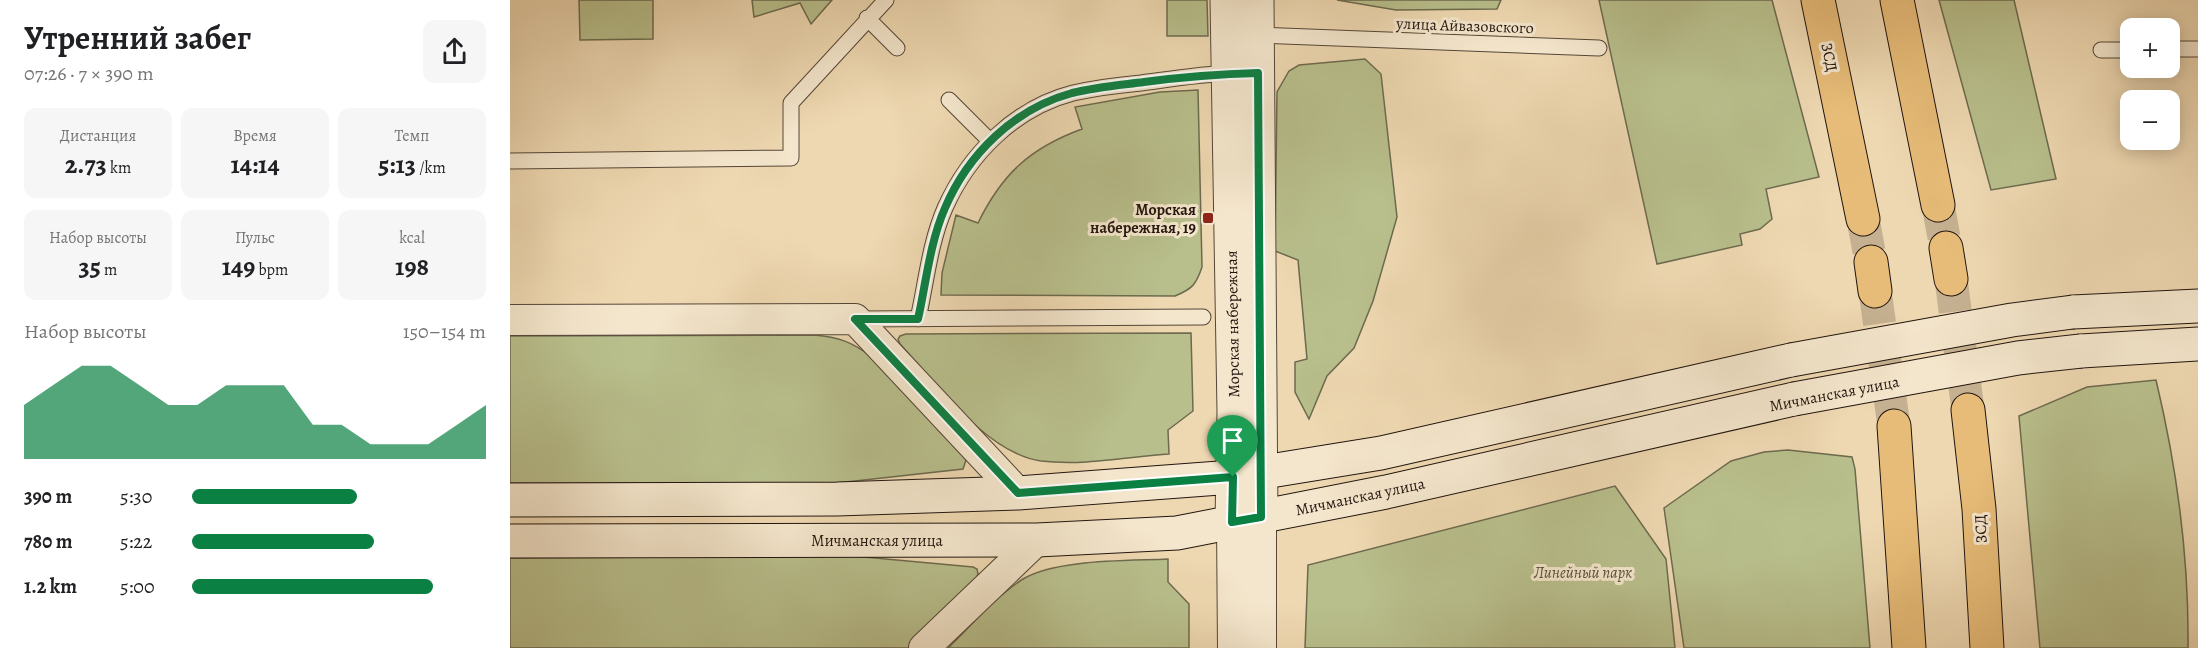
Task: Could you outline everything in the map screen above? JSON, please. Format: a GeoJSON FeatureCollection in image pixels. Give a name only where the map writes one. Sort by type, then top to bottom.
{"type":"FeatureCollection","features":[{"type":"Feature","properties":{"kind":"highway","name":"ЗСД"},"geometry":{"type":"LineString","coordinates":[[1818,0],[1863,219]]}},
{"type":"Feature","properties":{"kind":"highway"},"geometry":{"type":"LineString","coordinates":[[1897,0],[1938,205]]}},
{"type":"Feature","properties":{"kind":"highway","name":"ЗСД"},"geometry":{"type":"LineString","coordinates":[[1968,410],[1979,509],[1987,648]]}},
{"type":"Feature","properties":{"kind":"highway"},"geometry":{"type":"LineString","coordinates":[[1894,426],[1910,648]]}},
{"type":"Feature","properties":{"kind":"main road","name":"Морская набережная"},"geometry":{"type":"LineString","coordinates":[[1227,0],[1243,34]]}},
{"type":"Feature","properties":{"kind":"main road","name":"Морская набережная"},"geometry":{"type":"LineString","coordinates":[[1246,519],[1247,475],[1234,412],[1243,34],[1257,0]]}},
{"type":"Feature","properties":{"kind":"main road"},"geometry":{"type":"LineString","coordinates":[[510,500],[837,499],[1018,493],[1247,475],[1381,453],[1791,360],[2012,320],[2073,312],[2198,306]]}},
{"type":"Feature","properties":{"kind":"main road","name":"Мичманская улица"},"geometry":{"type":"LineString","coordinates":[[510,541],[1037,540],[1177,533],[1386,492],[1794,399],[2018,358],[2081,351],[2198,344]]}},
{"type":"Feature","properties":{"kind":"street"},"geometry":{"type":"LineString","coordinates":[[510,320],[855,319],[1018,493]]}},
{"type":"Feature","properties":{"kind":"street","name":"Морская набережная"},"geometry":{"type":"LineString","coordinates":[[1233,648],[1246,519]]}},
{"type":"Feature","properties":{"kind":"street","name":"Морская набережная"},"geometry":{"type":"LineString","coordinates":[[1246,519],[1261,648]]}},
{"type":"Feature","properties":{"kind":"street"},"geometry":{"type":"LineString","coordinates":[[924,648],[1037,540]]}},
{"type":"Feature","properties":{"kind":"lane"},"geometry":{"type":"LineString","coordinates":[[510,161],[791,158],[791,104],[867,18],[886,0]]}},
{"type":"Feature","properties":{"kind":"lane"},"geometry":{"type":"LineString","coordinates":[[867,18],[897,48]]}},
{"type":"Feature","properties":{"kind":"lane","name":"улица Айвазовского"},"geometry":{"type":"LineString","coordinates":[[1243,34],[1599,48]]}},
{"type":"Feature","properties":{"kind":"lane"},"geometry":{"type":"LineString","coordinates":[[2180,50],[2198,49]]}},
{"type":"Feature","properties":{"kind":"lane"},"geometry":{"type":"LineString","coordinates":[[2101,50],[2120,50]]}},
{"type":"Feature","properties":{"kind":"lane"},"geometry":{"type":"LineString","coordinates":[[918,319],[935,239],[944,210],[962,175],[974,159],[990,141],[1017,118],[1072,93],[1158,80],[1243,73]]}},
{"type":"Feature","properties":{"kind":"lane"},"geometry":{"type":"LineString","coordinates":[[950,100],[990,141]]}},
{"type":"Feature","properties":{"kind":"lane"},"geometry":{"type":"LineString","coordinates":[[855,319],[1203,317]]}},
{"type":"Feature","properties":{"kind":"green space"},"geometry":{"type":"Polygon","coordinates":[[[579,0],[653,0],[653,39],[580,40],[579,0]]]}},
{"type":"Feature","properties":{"kind":"green space"},"geometry":{"type":"Polygon","coordinates":[[[752,0],[832,0],[811,24],[800,3],[754,17],[752,0]]]}},
{"type":"Feature","properties":{"kind":"green space"},"geometry":{"type":"Polygon","coordinates":[[[1167,0],[1207,0],[1208,36],[1167,36],[1167,0]]]}},
{"type":"Feature","properties":{"kind":"green space"},"geometry":{"type":"Polygon","coordinates":[[[1337,0],[1501,0],[1497,9],[1396,10],[1337,0]]]}},
{"type":"Feature","properties":{"kind":"green space"},"geometry":{"type":"Polygon","coordinates":[[[1599,0],[1772,0],[1819,177],[1766,189],[1772,219],[1760,229],[1740,234],[1742,245],[1657,264],[1599,0]]]}},
{"type":"Feature","properties":{"kind":"green space"},"geometry":{"type":"Polygon","coordinates":[[[1939,0],[2014,0],[2056,179],[1991,190],[1939,0]]]}},
{"type":"Feature","properties":{"kind":"green space"},"geometry":{"type":"Polygon","coordinates":[[[1365,59],[1381,74],[1397,217],[1373,301],[1354,348],[1327,376],[1309,419],[1295,392],[1295,362],[1307,359],[1298,260],[1275,251],[1277,92],[1289,71],[1299,65],[1365,59]]]}},
{"type":"Feature","properties":{"kind":"green space"},"geometry":{"type":"Polygon","coordinates":[[[1198,90],[1202,267],[1198,278],[1186,291],[1175,296],[941,295],[942,273],[956,215],[978,223],[997,190],[1020,165],[1047,145],[1082,129],[1075,107],[1160,92],[1198,90]]]}},
{"type":"Feature","properties":{"kind":"green space"},"geometry":{"type":"Polygon","coordinates":[[[1191,333],[1193,411],[1168,430],[1169,454],[1073,462],[1041,461],[1021,455],[1001,445],[982,431],[946,396],[898,339],[906,334],[1191,333]]]}},
{"type":"Feature","properties":{"kind":"green space"},"geometry":{"type":"Polygon","coordinates":[[[814,335],[845,341],[872,357],[962,454],[966,460],[963,469],[837,483],[510,483],[510,336],[814,335]]]}},
{"type":"Feature","properties":{"kind":"green space"},"geometry":{"type":"Polygon","coordinates":[[[2156,380],[2170,446],[2180,513],[2188,614],[2188,648],[2040,648],[2019,416],[2087,387],[2156,380]]]}},
{"type":"Feature","properties":{"kind":"green space"},"geometry":{"type":"Polygon","coordinates":[[[1788,450],[1852,457],[1855,469],[1870,648],[1684,648],[1664,508],[1731,461],[1764,452],[1788,450]]]}},
{"type":"Feature","properties":{"kind":"green space","name":"Линейный парк"},"geometry":{"type":"Polygon","coordinates":[[[1615,486],[1666,559],[1675,648],[1305,648],[1308,565],[1615,486]]]}},
{"type":"Feature","properties":{"kind":"green space"},"geometry":{"type":"Polygon","coordinates":[[[853,556],[973,567],[977,569],[978,574],[976,579],[908,648],[510,648],[510,558],[853,556]]]}},
{"type":"Feature","properties":{"kind":"green space"},"geometry":{"type":"Polygon","coordinates":[[[1168,559],[1168,582],[1189,604],[1189,648],[948,648],[1003,594],[1037,572],[1093,562],[1168,559]]]}},
{"type":"Feature","properties":{"kind":"tunnel"},"geometry":{"type":"LineString","coordinates":[[1938,205],[1946,248]]}},
{"type":"Feature","properties":{"kind":"tunnel"},"geometry":{"type":"LineString","coordinates":[[1863,219],[1871,262]]}},
{"type":"Feature","properties":{"kind":"tunnel"},"geometry":{"type":"LineString","coordinates":[[1951,279],[1968,410]]}},
{"type":"Feature","properties":{"kind":"tunnel"},"geometry":{"type":"LineString","coordinates":[[1875,291],[1894,426]]}},
{"type":"Feature","properties":{"kind":"place","name":"Морская набережная, 19"},"geometry":{"type":"Point","coordinates":[1208,218]}},
{"type":"Feature","properties":{"kind":"route"},"geometry":{"type":"LineString","coordinates":[[1258,73],[1261,517],[1232,522],[1233,477],[1018,493],[855,319],[918,319],[935,239],[944,210],[957,183],[990,141],[1017,118],[1072,93],[1204,75],[1258,73]]}}]}
